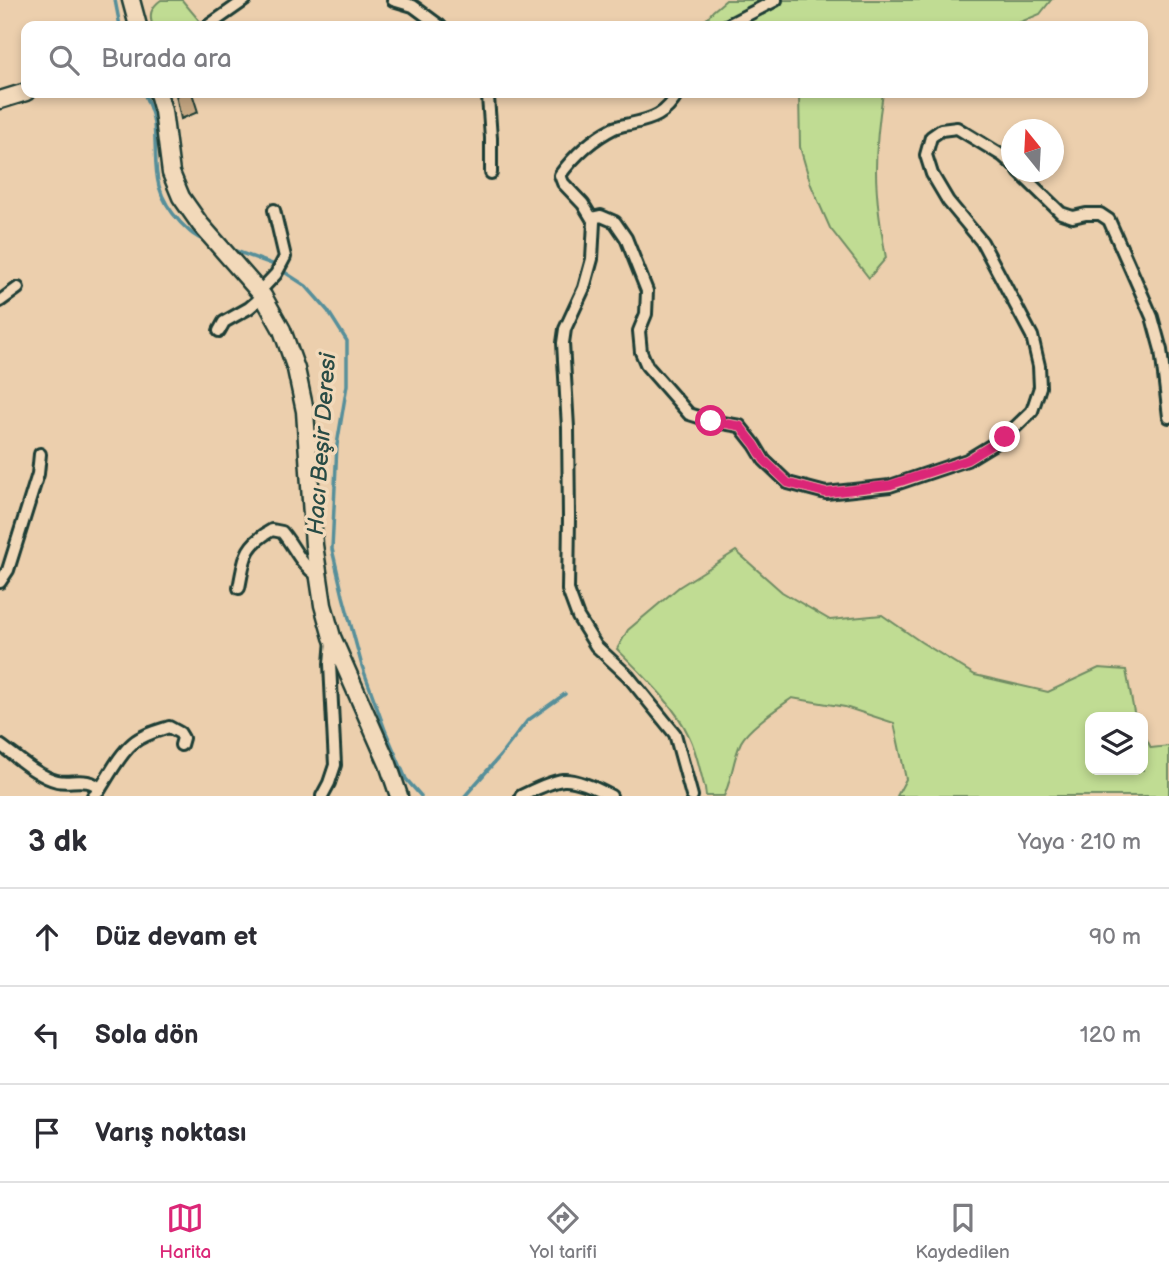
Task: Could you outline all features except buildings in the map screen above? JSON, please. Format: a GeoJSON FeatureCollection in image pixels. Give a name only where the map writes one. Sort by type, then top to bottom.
{"type":"FeatureCollection","features":[{"type":"Feature","properties":{"kind":"main road"},"geometry":{"type":"LineString","coordinates":[[131,0],[137,21]]}},
{"type":"Feature","properties":{"kind":"main road"},"geometry":{"type":"LineString","coordinates":[[0,100],[21,94]]}},
{"type":"Feature","properties":{"kind":"main road"},"geometry":{"type":"LineString","coordinates":[[159,98],[171,173],[181,197],[200,224],[261,294],[282,330],[305,411],[314,545],[323,605],[332,637],[388,764],[399,796]]}},
{"type":"Feature","properties":{"kind":"street"},"geometry":{"type":"LineString","coordinates":[[215,21],[245,0]]}},
{"type":"Feature","properties":{"kind":"street"},"geometry":{"type":"LineString","coordinates":[[393,0],[412,6],[433,21]]}},
{"type":"Feature","properties":{"kind":"street"},"geometry":{"type":"LineString","coordinates":[[736,21],[776,0]]}},
{"type":"Feature","properties":{"kind":"street"},"geometry":{"type":"LineString","coordinates":[[488,98],[491,173]]}},
{"type":"Feature","properties":{"kind":"street"},"geometry":{"type":"LineString","coordinates":[[674,98],[654,119],[615,128],[585,148],[560,175],[563,183],[583,204],[594,222],[592,259],[584,288],[565,329],[563,343],[568,428],[568,590],[578,617],[596,646],[628,676],[675,734],[692,796]]}},
{"type":"Feature","properties":{"kind":"street"},"geometry":{"type":"LineString","coordinates":[[592,218],[601,216],[615,222],[626,239],[646,291],[646,314],[639,331],[641,352],[647,366],[689,414],[740,426],[764,460],[788,483],[826,493],[890,485],[967,460],[1005,437],[1032,411],[1040,387],[1039,366],[1032,336],[982,242],[948,201],[932,174],[926,155],[931,137],[941,130],[957,128],[1001,155]]}},
{"type":"Feature","properties":{"kind":"street"},"geometry":{"type":"LineString","coordinates":[[1029,182],[1061,213],[1073,217],[1100,214],[1110,220],[1152,317],[1161,350],[1169,417]]}},
{"type":"Feature","properties":{"kind":"street"},"geometry":{"type":"LineString","coordinates":[[219,331],[224,322],[249,308],[276,274],[285,257],[274,210]]}},
{"type":"Feature","properties":{"kind":"street"},"geometry":{"type":"LineString","coordinates":[[0,301],[18,288]]}},
{"type":"Feature","properties":{"kind":"street"},"geometry":{"type":"LineString","coordinates":[[0,582],[8,570],[38,474],[40,454]]}},
{"type":"Feature","properties":{"kind":"street"},"geometry":{"type":"LineString","coordinates":[[239,588],[246,552],[258,537],[272,530],[282,532],[304,567],[318,576]]}},
{"type":"Feature","properties":{"kind":"street"},"geometry":{"type":"LineString","coordinates":[[322,796],[335,765],[330,664],[332,637]]}},
{"type":"Feature","properties":{"kind":"street"},"geometry":{"type":"LineString","coordinates":[[96,792],[133,743],[144,736],[169,727],[180,733],[183,738],[181,745]]}},
{"type":"Feature","properties":{"kind":"street"},"geometry":{"type":"LineString","coordinates":[[0,745],[45,777],[58,781],[96,784],[96,792]]}},
{"type":"Feature","properties":{"kind":"street"},"geometry":{"type":"LineString","coordinates":[[521,796],[565,780],[592,786],[611,796]]}},
{"type":"Feature","properties":{"kind":"green space"},"geometry":{"type":"Polygon","coordinates":[[[161,0],[182,0],[200,21],[152,21],[151,12],[161,0]]]}},
{"type":"Feature","properties":{"kind":"green space"},"geometry":{"type":"Polygon","coordinates":[[[726,0],[1051,0],[1040,14],[1023,21],[705,21],[726,0]]]}},
{"type":"Feature","properties":{"kind":"green space"},"geometry":{"type":"Polygon","coordinates":[[[799,98],[882,98],[876,170],[886,258],[869,278],[830,228],[811,185],[800,147],[799,98]]]}},
{"type":"Feature","properties":{"kind":"green space"},"geometry":{"type":"Polygon","coordinates":[[[736,551],[782,592],[830,620],[882,615],[975,675],[1048,692],[1099,668],[1126,670],[1134,712],[1085,712],[1085,775],[1148,775],[1148,742],[1151,748],[1169,746],[1169,796],[897,796],[906,779],[894,723],[845,707],[792,698],[745,736],[738,749],[724,796],[706,796],[694,749],[683,724],[657,690],[617,649],[628,630],[679,587],[736,551]]]}},
{"type":"Feature","properties":{"kind":"waterway","name":"Hacı Beşir Deresi"},"geometry":{"type":"LineString","coordinates":[[115,0],[119,21]]}},
{"type":"Feature","properties":{"kind":"waterway","name":"Hacı Beşir Deresi"},"geometry":{"type":"LineString","coordinates":[[146,98],[153,120],[157,176],[163,198],[183,225],[195,236],[206,241]]}},
{"type":"Feature","properties":{"kind":"waterway","name":"Hacı Beşir Deresi"},"geometry":{"type":"LineString","coordinates":[[230,249],[272,264],[306,286],[328,311],[347,341],[347,385],[337,445],[332,549],[362,666],[385,730],[406,779],[421,796]]}},
{"type":"Feature","properties":{"kind":"waterway","name":"Hacı Beşir Deresi"},"geometry":{"type":"LineString","coordinates":[[465,796],[527,721],[565,694]]}},
{"type":"Feature","properties":{"kind":"route"},"geometry":{"type":"LineString","coordinates":[[711,421],[740,426],[764,460],[788,483],[826,493],[890,485],[967,460],[1005,437]]}}]}
